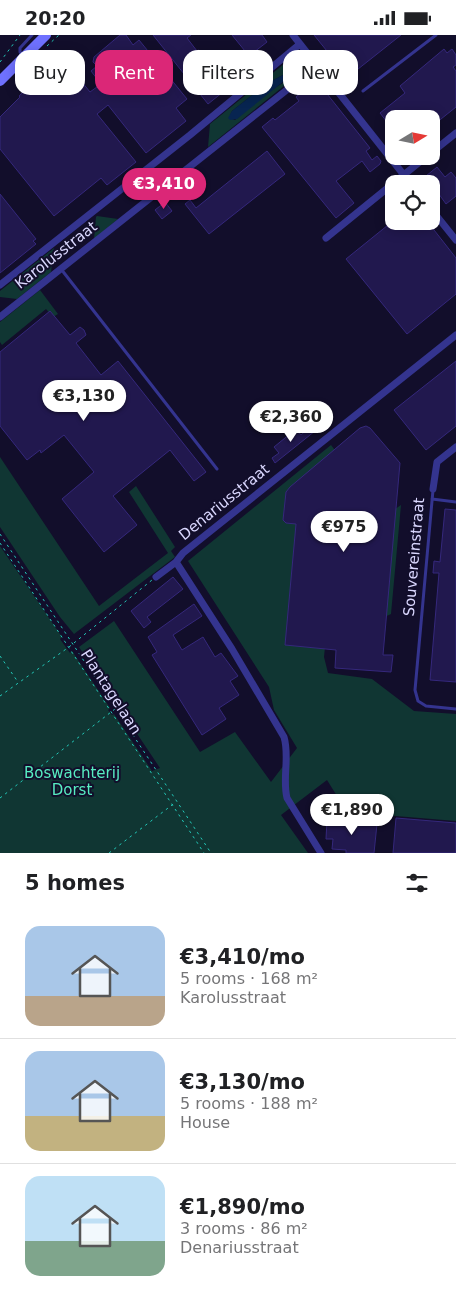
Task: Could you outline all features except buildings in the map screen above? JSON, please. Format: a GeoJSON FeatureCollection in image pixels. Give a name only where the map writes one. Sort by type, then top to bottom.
{"type":"FeatureCollection","features":[{"type":"Feature","properties":{"kind":"main road"},"geometry":{"type":"LineString","coordinates":[[31,50],[46,35]]}},
{"type":"Feature","properties":{"kind":"main road"},"geometry":{"type":"LineString","coordinates":[[0,81],[15,66]]}},
{"type":"Feature","properties":{"kind":"street"},"geometry":{"type":"LineString","coordinates":[[293,35],[305,50]]}},
{"type":"Feature","properties":{"kind":"street","name":"Karolusstraat"},"geometry":{"type":"LineString","coordinates":[[0,285],[182,141],[300,44]]}},
{"type":"Feature","properties":{"kind":"street","name":"Karolusstraat"},"geometry":{"type":"LineString","coordinates":[[0,317],[283,93]]}},
{"type":"Feature","properties":{"kind":"street"},"geometry":{"type":"LineString","coordinates":[[340,95],[404,175],[416,165]]}},
{"type":"Feature","properties":{"kind":"street"},"geometry":{"type":"LineString","coordinates":[[440,146],[456,133]]}},
{"type":"Feature","properties":{"kind":"street"},"geometry":{"type":"LineString","coordinates":[[326,238],[385,190]]}},
{"type":"Feature","properties":{"kind":"street"},"geometry":{"type":"LineString","coordinates":[[440,220],[456,240]]}},
{"type":"Feature","properties":{"kind":"street","name":"Denariusstraat"},"geometry":{"type":"LineString","coordinates":[[156,577],[176,562],[183,553],[456,335]]}},
{"type":"Feature","properties":{"kind":"street","name":"Souvereinstraat"},"geometry":{"type":"LineString","coordinates":[[433,489],[437,462],[456,447]]}},
{"type":"Feature","properties":{"kind":"street","name":"Denariusstraat"},"geometry":{"type":"LineString","coordinates":[[176,562],[232,649],[284,737],[287,751],[285,789],[287,798],[321,853]]}},
{"type":"Feature","properties":{"kind":"lane"},"geometry":{"type":"LineString","coordinates":[[20,50],[32,35]]}},
{"type":"Feature","properties":{"kind":"lane"},"geometry":{"type":"LineString","coordinates":[[363,91],[436,35]]}},
{"type":"Feature","properties":{"kind":"lane"},"geometry":{"type":"LineString","coordinates":[[61,269],[217,469]]}},
{"type":"Feature","properties":{"kind":"lane","name":"Souvereinstraat"},"geometry":{"type":"LineString","coordinates":[[433,489],[416,690],[418,701],[426,706],[456,709]]}},
{"type":"Feature","properties":{"kind":"lane"},"geometry":{"type":"LineString","coordinates":[[432,499],[456,502]]}},
{"type":"Feature","properties":{"kind":"path"},"geometry":{"type":"LineString","coordinates":[[0,62],[20,35]]}},
{"type":"Feature","properties":{"kind":"path"},"geometry":{"type":"LineString","coordinates":[[0,534],[212,853]]}},
{"type":"Feature","properties":{"kind":"path","name":"Plantagelaan"},"geometry":{"type":"LineString","coordinates":[[0,543],[204,853]]}},
{"type":"Feature","properties":{"kind":"path"},"geometry":{"type":"LineString","coordinates":[[0,696],[69,647],[156,577]]}},
{"type":"Feature","properties":{"kind":"path"},"geometry":{"type":"LineString","coordinates":[[0,656],[18,682]]}},
{"type":"Feature","properties":{"kind":"path"},"geometry":{"type":"LineString","coordinates":[[0,798],[116,709]]}},
{"type":"Feature","properties":{"kind":"path"},"geometry":{"type":"LineString","coordinates":[[109,853],[178,801]]}},
{"type":"Feature","properties":{"kind":"green space"},"geometry":{"type":"Polygon","coordinates":[[[283,65],[283,75],[273,80],[273,73],[283,65]]]}},
{"type":"Feature","properties":{"kind":"green space"},"geometry":{"type":"Polygon","coordinates":[[[283,83],[283,87],[273,95],[273,89],[283,83]]]}},
{"type":"Feature","properties":{"kind":"green space"},"geometry":{"type":"Polygon","coordinates":[[[246,95],[252,95],[232,111],[229,118],[235,120],[263,96],[273,95],[208,147],[210,124],[246,95]]]}},
{"type":"Feature","properties":{"kind":"green space"},"geometry":{"type":"Polygon","coordinates":[[[96,217],[118,219],[94,239],[96,217]]]}},
{"type":"Feature","properties":{"kind":"green space"},"geometry":{"type":"Polygon","coordinates":[[[54,248],[51,272],[17,299],[0,297],[0,291],[54,248]]]}},
{"type":"Feature","properties":{"kind":"green space"},"geometry":{"type":"Polygon","coordinates":[[[40,290],[58,314],[53,317],[46,309],[2,345],[0,342],[0,322],[40,290]]]}},
{"type":"Feature","properties":{"kind":"green space","name":"Boswachterij Dorst"},"geometry":{"type":"Polygon","coordinates":[[[331,445],[385,516],[401,505],[391,614],[354,631],[326,637],[324,657],[328,673],[372,679],[414,711],[456,714],[456,821],[347,812],[327,780],[281,815],[308,853],[0,853],[0,546],[62,637],[60,639],[70,653],[72,651],[110,708],[108,710],[112,715],[114,714],[152,771],[160,768],[79,647],[114,621],[200,752],[235,732],[271,782],[297,748],[274,710],[269,687],[188,561],[331,445]]]}},
{"type":"Feature","properties":{"kind":"green space"},"geometry":{"type":"Polygon","coordinates":[[[0,457],[99,606],[168,553],[129,492],[136,486],[175,547],[171,551],[175,557],[74,634],[60,617],[0,527],[0,457]]]}},
{"type":"Feature","properties":{"kind":"water"},"geometry":{"type":"Polygon","coordinates":[[[283,75],[283,82],[273,90],[273,80],[283,75]]]}},
{"type":"Feature","properties":{"kind":"water"},"geometry":{"type":"Polygon","coordinates":[[[252,95],[267,95],[237,119],[230,120],[228,118],[232,111],[252,95]]]}}]}
